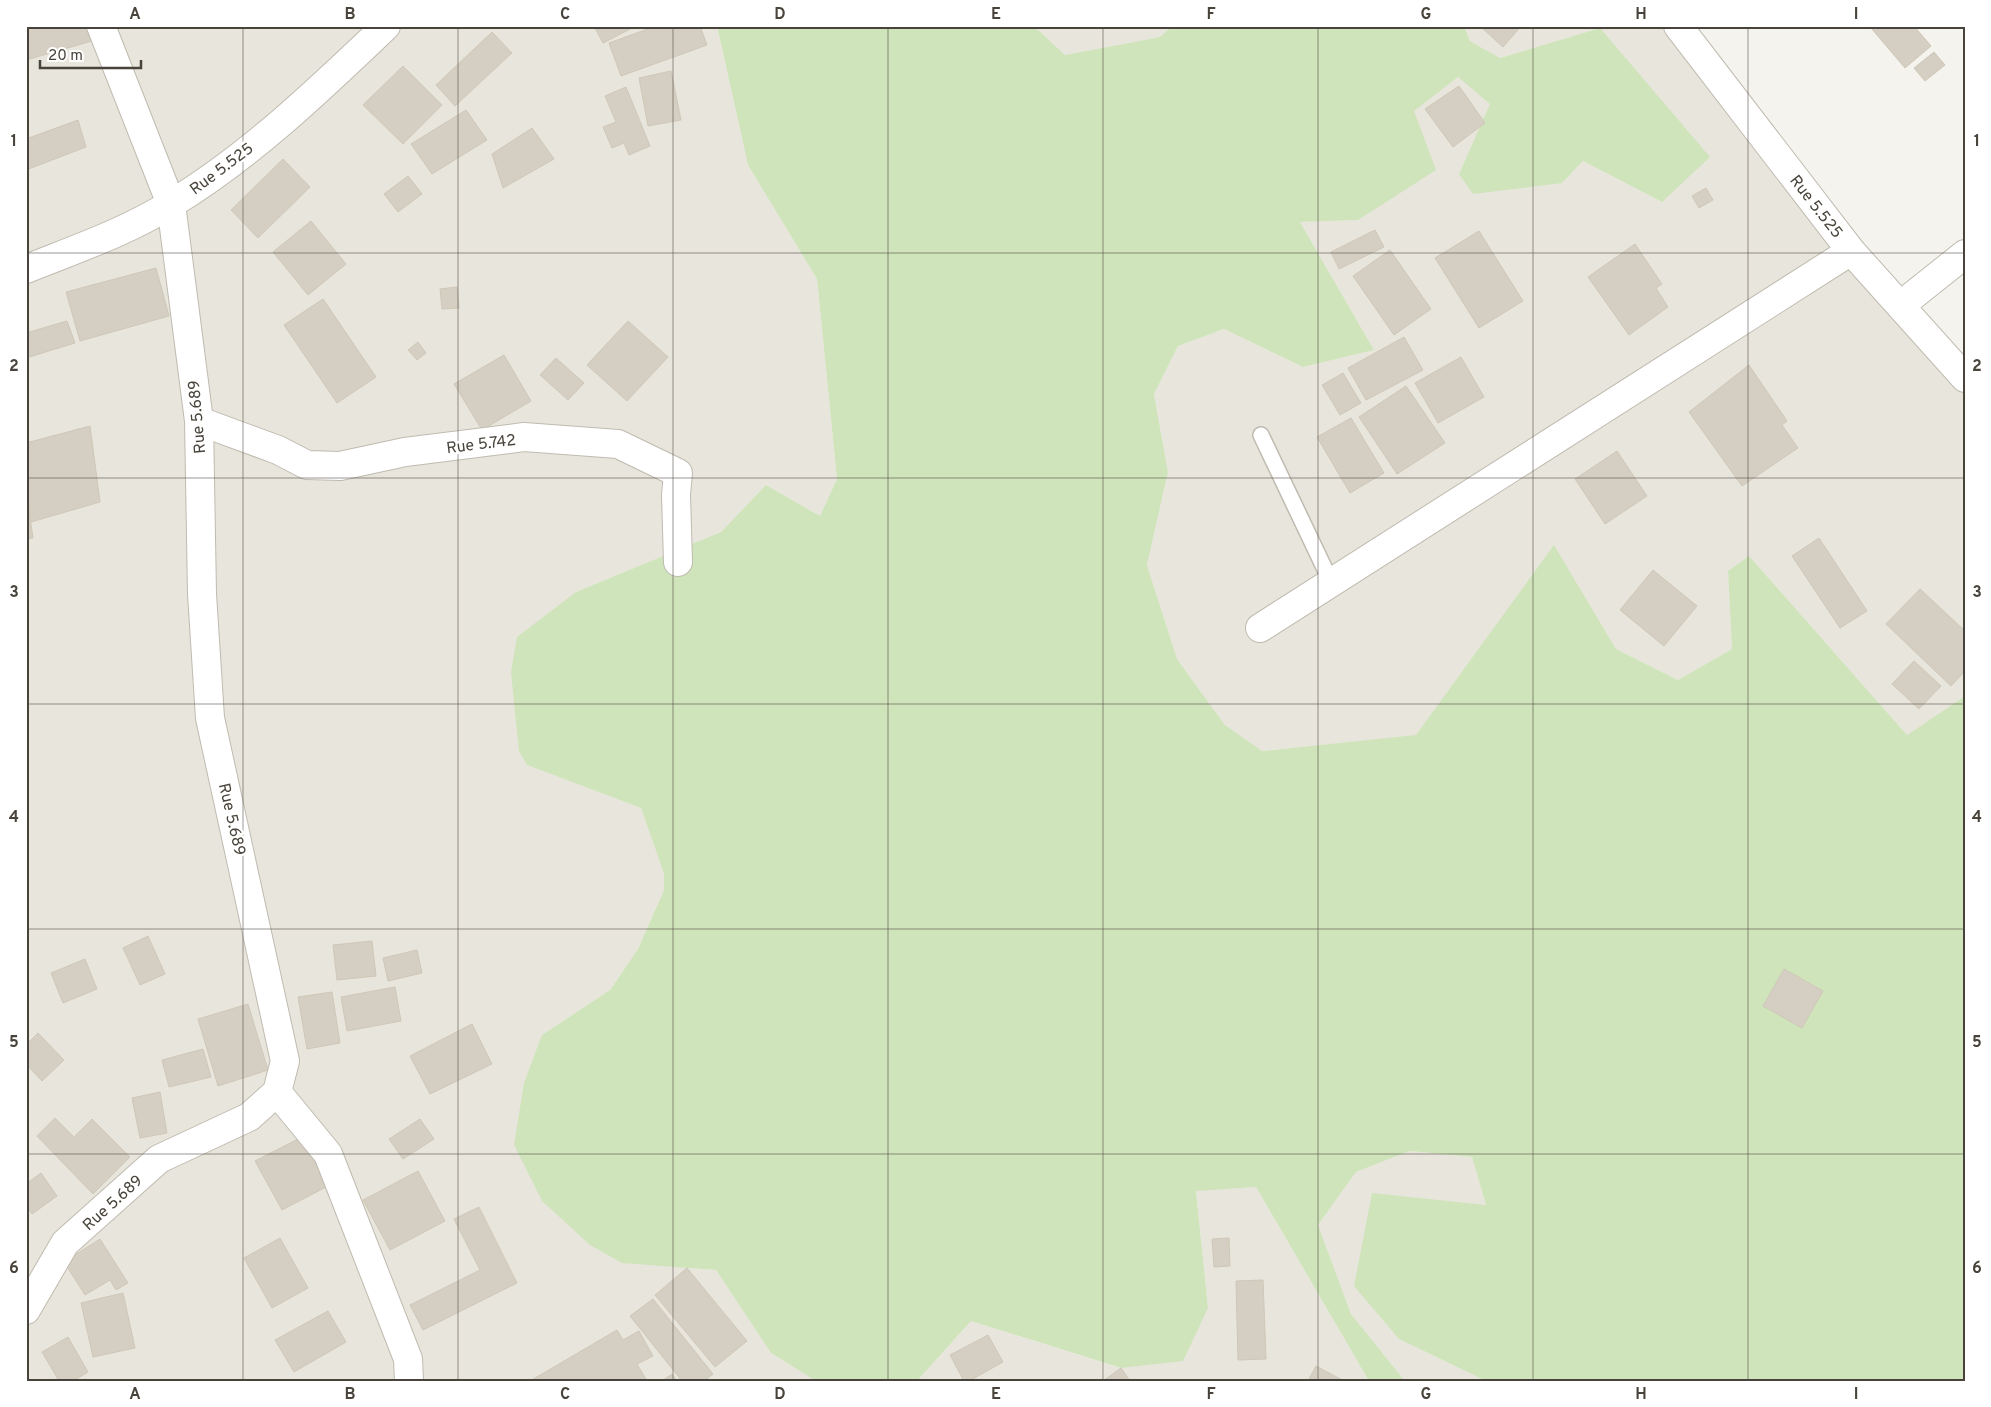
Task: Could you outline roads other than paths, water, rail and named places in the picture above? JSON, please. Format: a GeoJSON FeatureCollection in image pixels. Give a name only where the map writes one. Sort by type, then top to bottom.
{"type":"FeatureCollection","features":[{"type":"Feature","properties":{"kind":"street","name":"Rue 5.689"},"geometry":{"type":"LineString","coordinates":[[26,1310],[65,1244],[159,1159],[248,1117],[277,1092],[285,1061],[210,718],[202,594],[198,421],[171,204],[101,26]]}},
{"type":"Feature","properties":{"kind":"street","name":"Rue 5.525"},"geometry":{"type":"LineString","coordinates":[[28,268],[119,232],[171,204],[218,173],[309,99],[386,26]]}},
{"type":"Feature","properties":{"kind":"street","name":"Rue 5.525"},"geometry":{"type":"LineString","coordinates":[[1678,26],[1851,251],[1965,378]]}},
{"type":"Feature","properties":{"kind":"street"},"geometry":{"type":"LineString","coordinates":[[1260,628],[1851,251]]}},
{"type":"Feature","properties":{"kind":"street"},"geometry":{"type":"LineString","coordinates":[[1901,305],[1965,254]]}},
{"type":"Feature","properties":{"kind":"street","name":"Rue 5.742"},"geometry":{"type":"LineString","coordinates":[[198,421],[278,450],[307,464],[315,465],[340,466],[405,452],[524,438],[618,444],[678,473],[676,495],[678,562]]}},
{"type":"Feature","properties":{"kind":"street"},"geometry":{"type":"LineString","coordinates":[[277,1092],[328,1154],[408,1359],[409,1381]]}},
{"type":"Feature","properties":{"kind":"lane"},"geometry":{"type":"LineString","coordinates":[[1262,435],[1331,582]]}}]}
